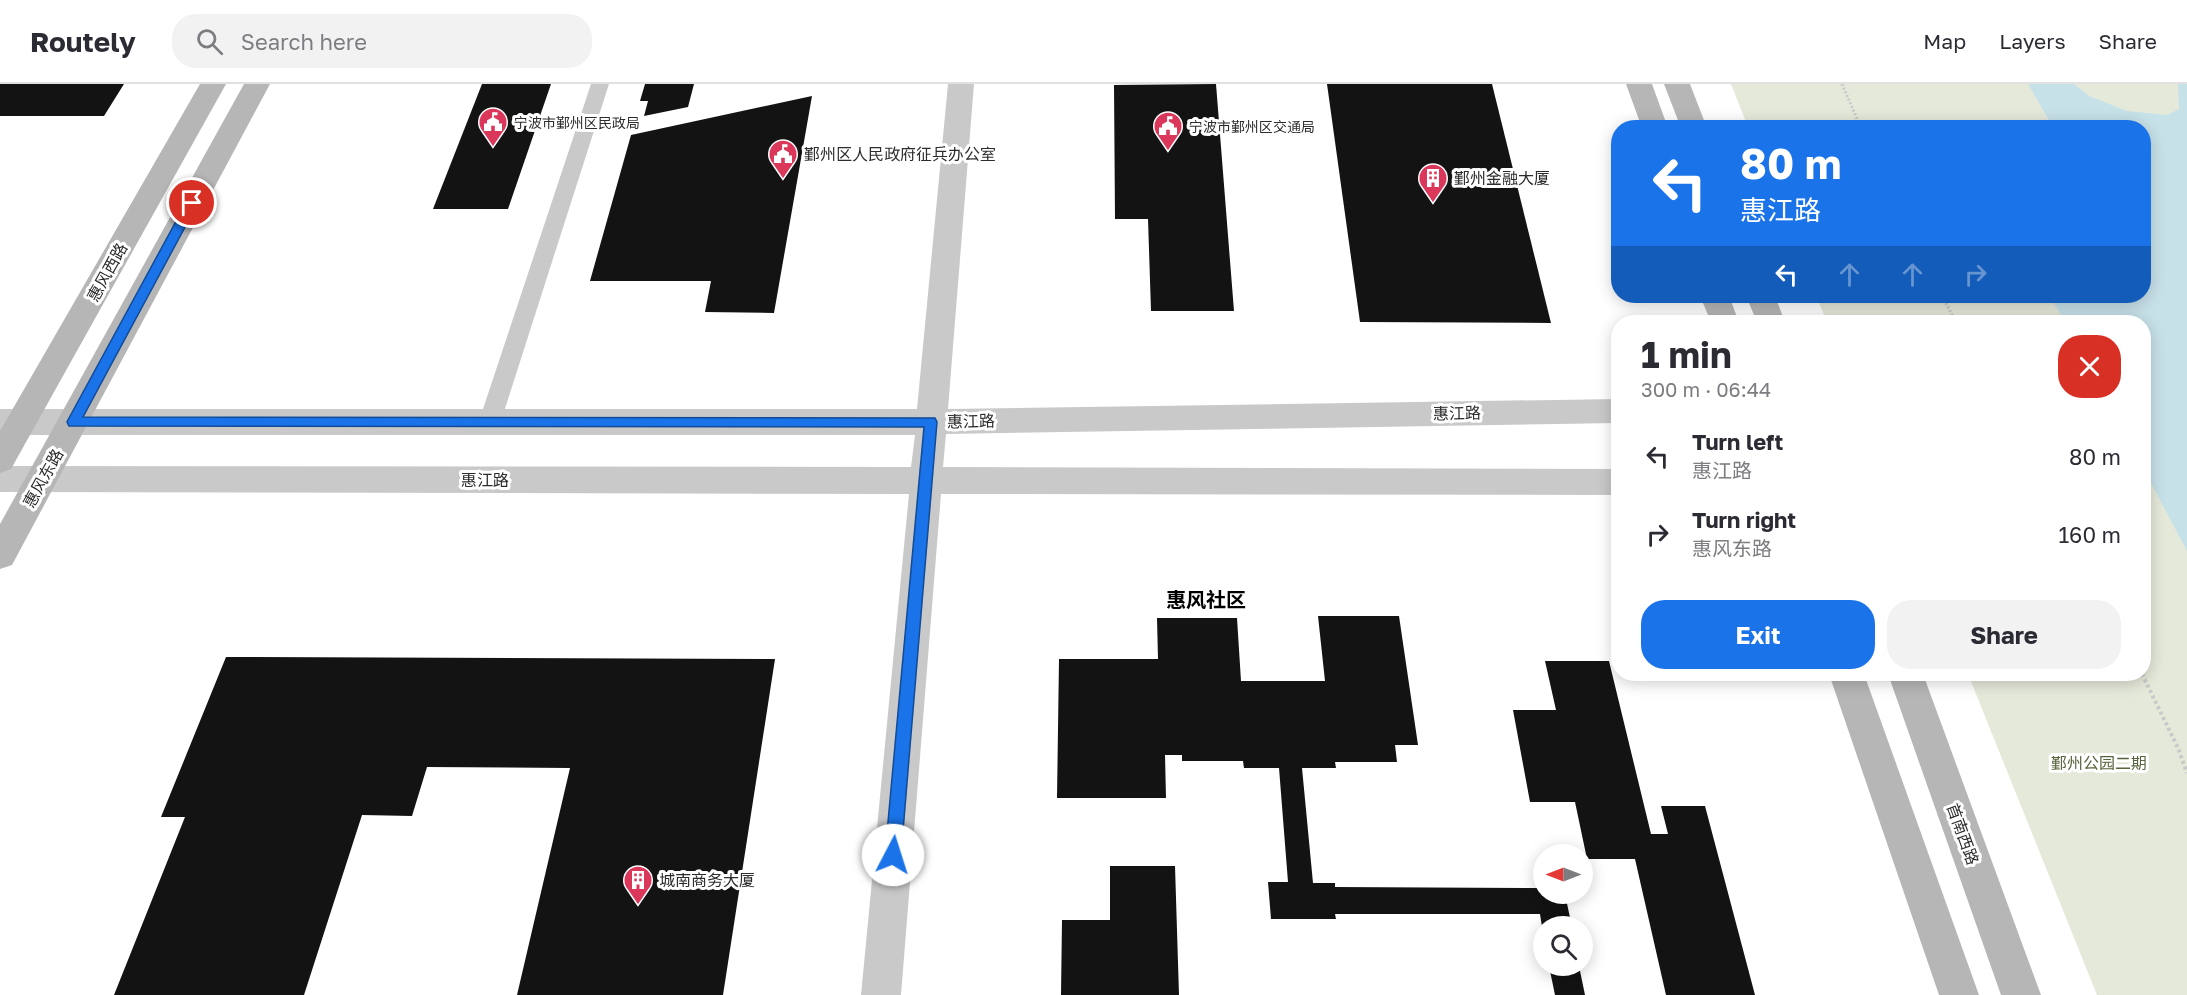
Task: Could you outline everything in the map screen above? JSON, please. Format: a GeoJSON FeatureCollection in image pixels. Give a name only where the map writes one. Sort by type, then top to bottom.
{"type":"FeatureCollection","features":[{"type":"Feature","properties":{"kind":"street","name":"惠风西路"},"geometry":{"type":"LineString","coordinates":[[0,460],[11,422],[213,84]]}},
{"type":"Feature","properties":{"kind":"street","name":"惠风东路"},"geometry":{"type":"LineString","coordinates":[[0,555],[257,84]]}},
{"type":"Feature","properties":{"kind":"street"},"geometry":{"type":"LineString","coordinates":[[881,995],[961,84]]}},
{"type":"Feature","properties":{"kind":"street"},"geometry":{"type":"LineString","coordinates":[[1639,84],[1652,120]]}},
{"type":"Feature","properties":{"kind":"street"},"geometry":{"type":"LineString","coordinates":[[1677,84],[1691,120]]}},
{"type":"Feature","properties":{"kind":"street","name":"惠江路"},"geometry":{"type":"LineString","coordinates":[[11,422],[931,422],[1611,411]]}},
{"type":"Feature","properties":{"kind":"street","name":"惠江路"},"geometry":{"type":"LineString","coordinates":[[0,479],[1611,482]]}},
{"type":"Feature","properties":{"kind":"street"},"geometry":{"type":"LineString","coordinates":[[1849,681],[1959,995]]}},
{"type":"Feature","properties":{"kind":"street","name":"首南西路"},"geometry":{"type":"LineString","coordinates":[[1909,681],[2021,995]]}},
{"type":"Feature","properties":{"kind":"lane"},"geometry":{"type":"LineString","coordinates":[[490,421],[600,84]]}},
{"type":"Feature","properties":{"kind":"path"},"geometry":{"type":"LineString","coordinates":[[1842,84],[1858,120]]}},
{"type":"Feature","properties":{"kind":"path"},"geometry":{"type":"LineString","coordinates":[[2145,681],[2178,748],[2187,773]]}},
{"type":"Feature","properties":{"kind":"green space","name":"鄞州公园二期"},"geometry":{"type":"Polygon","coordinates":[[[1731,84],[2187,84],[2187,995],[2097,995],[1971,681],[2151,681],[2151,315],[1824,315],[1819,303],[2151,303],[2151,120],[1745,120],[1731,84]]]}},
{"type":"Feature","properties":{"kind":"water"},"geometry":{"type":"Polygon","coordinates":[[[2028,84],[2074,84],[2089,96],[2127,111],[2167,115],[2179,109],[2178,84],[2187,84],[2187,551],[2151,483],[2151,315],[2061,315],[2054,303],[2151,303],[2151,120],[2049,120],[2028,84]]]}},
{"type":"Feature","properties":{"kind":"building"},"geometry":{"type":"Polygon","coordinates":[[[0,84],[124,84],[104,116],[0,116],[0,84]]]}},
{"type":"Feature","properties":{"kind":"building","name":"宁波市鄞州区民政局"},"geometry":{"type":"Polygon","coordinates":[[[482,84],[551,84],[508,209],[433,209],[482,84]]]}},
{"type":"Feature","properties":{"kind":"building"},"geometry":{"type":"Polygon","coordinates":[[[645,84],[694,84],[688,107],[644,116],[648,101],[640,101],[645,84]]]}},
{"type":"Feature","properties":{"kind":"building","name":"宁波市鄞州区交通局"},"geometry":{"type":"Polygon","coordinates":[[[1216,84],[1234,311],[1151,311],[1148,219],[1115,219],[1114,85],[1216,84]]]}},
{"type":"Feature","properties":{"kind":"building","name":"鄞州金融大厦"},"geometry":{"type":"Polygon","coordinates":[[[1327,84],[1492,84],[1551,323],[1360,322],[1327,84]]]}},
{"type":"Feature","properties":{"kind":"building"},"geometry":{"type":"Polygon","coordinates":[[[812,96],[774,313],[705,312],[711,281],[590,281],[631,135],[812,96]]]}},
{"type":"Feature","properties":{"kind":"building"},"geometry":{"type":"Polygon","coordinates":[[[1318,616],[1399,616],[1418,745],[1395,745],[1397,762],[1335,762],[1336,768],[1302,768],[1313,883],[1335,883],[1335,887],[1533,888],[1533,904],[1567,904],[1570,916],[1335,914],[1336,919],[1271,919],[1268,882],[1288,882],[1279,768],[1244,768],[1243,761],[1182,761],[1182,755],[1165,755],[1166,798],[1057,798],[1059,659],[1158,659],[1157,618],[1237,618],[1241,681],[1325,681],[1318,616]]]}},
{"type":"Feature","properties":{"kind":"building","name":"城南商务大厦"},"geometry":{"type":"Polygon","coordinates":[[[226,657],[775,659],[723,995],[517,995],[570,768],[427,767],[412,816],[362,815],[304,995],[114,995],[185,817],[161,817],[226,657]]]}},
{"type":"Feature","properties":{"kind":"building"},"geometry":{"type":"Polygon","coordinates":[[[1545,661],[1609,661],[1611,681],[1614,681],[1651,834],[1668,834],[1661,806],[1705,806],[1755,995],[1666,995],[1635,859],[1593,859],[1593,844],[1584,844],[1575,802],[1530,802],[1513,710],[1556,710],[1545,661]]]}},
{"type":"Feature","properties":{"kind":"building"},"geometry":{"type":"Polygon","coordinates":[[[1110,866],[1175,866],[1179,995],[1061,995],[1062,920],[1110,920],[1110,866]]]}},
{"type":"Feature","properties":{"kind":"building"},"geometry":{"type":"Polygon","coordinates":[[[1551,976],[1581,976],[1585,995],[1555,995],[1551,976]]]}},
{"type":"Feature","properties":{"kind":"place","name":"宁波市鄞州区民政局"},"geometry":{"type":"Point","coordinates":[493,148]}},
{"type":"Feature","properties":{"kind":"place","name":"宁波市鄞州区交通局"},"geometry":{"type":"Point","coordinates":[1168,152]}},
{"type":"Feature","properties":{"kind":"place","name":"鄞州区人民政府征兵办公室"},"geometry":{"type":"Point","coordinates":[783,180]}},
{"type":"Feature","properties":{"kind":"place","name":"鄞州金融大厦"},"geometry":{"type":"Point","coordinates":[1433,204]}},
{"type":"Feature","properties":{"kind":"place","name":"城南商务大厦"},"geometry":{"type":"Point","coordinates":[638,906]}},
{"type":"Feature","properties":{"kind":"district","name":"惠风社区"},"geometry":{"type":"Point","coordinates":[1206,599]}},
{"type":"Feature","properties":{"kind":"route"},"geometry":{"type":"LineString","coordinates":[[192,203],[73,422],[931,422],[893,855]]}}]}
